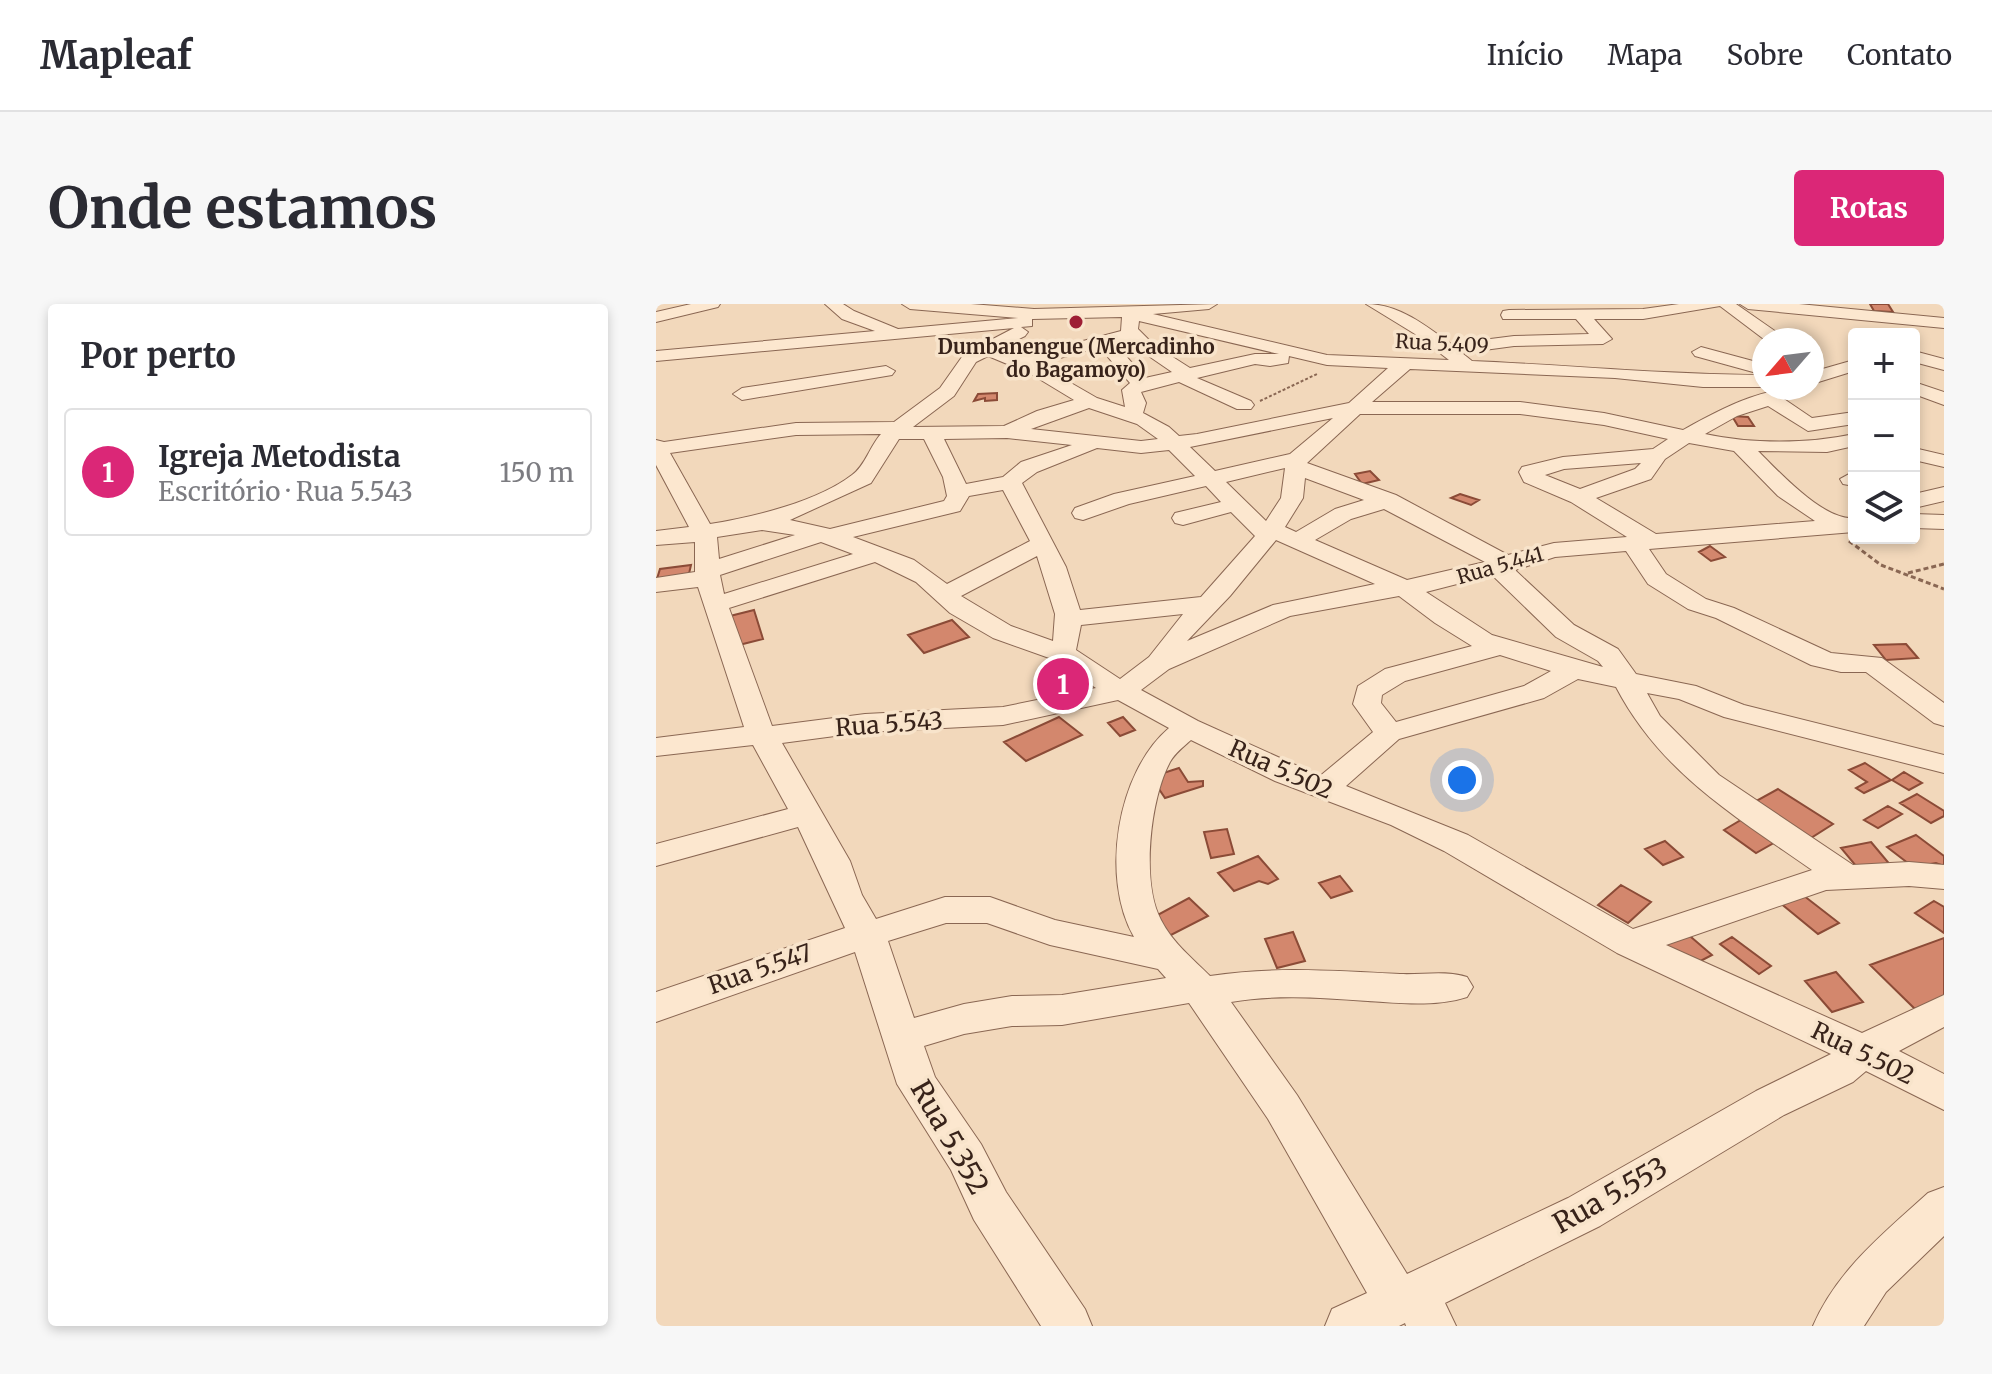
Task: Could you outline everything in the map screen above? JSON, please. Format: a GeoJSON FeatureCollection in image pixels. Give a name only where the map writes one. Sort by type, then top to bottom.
{"type":"FeatureCollection","features":[{"type":"Feature","properties":{"kind":"street"},"geometry":{"type":"LineString","coordinates":[[656,317],[712,304]]}},
{"type":"Feature","properties":{"kind":"street"},"geometry":{"type":"LineString","coordinates":[[833,304],[856,318],[899,334],[963,352],[1020,363],[1090,402],[1153,425],[1176,443],[1234,505],[1269,533],[1297,541],[1405,588],[1469,634],[1499,647],[1574,670],[1686,692],[1734,711],[1944,764]]}},
{"type":"Feature","properties":{"kind":"street"},"geometry":{"type":"LineString","coordinates":[[910,304],[978,306],[1030,318]]}},
{"type":"Feature","properties":{"kind":"street"},"geometry":{"type":"LineString","coordinates":[[1020,363],[1128,323],[1209,304]]}},
{"type":"Feature","properties":{"kind":"street"},"geometry":{"type":"LineString","coordinates":[[1374,304],[1421,330],[1520,408]]}},
{"type":"Feature","properties":{"kind":"street"},"geometry":{"type":"LineString","coordinates":[[1509,315],[1588,311],[1654,313],[1713,304]]}},
{"type":"Feature","properties":{"kind":"street"},"geometry":{"type":"LineString","coordinates":[[1725,304],[1759,328]]}},
{"type":"Feature","properties":{"kind":"street"},"geometry":{"type":"LineString","coordinates":[[1737,304],[1778,320],[1829,330]]}},
{"type":"Feature","properties":{"kind":"street"},"geometry":{"type":"LineString","coordinates":[[1748,304],[1921,322],[1944,321]]}},
{"type":"Feature","properties":{"kind":"street"},"geometry":{"type":"LineString","coordinates":[[1863,304],[1877,318]]}},
{"type":"Feature","properties":{"kind":"street"},"geometry":{"type":"LineString","coordinates":[[656,356],[899,334],[1030,318],[1056,309],[1128,323],[1181,326]]}},
{"type":"Feature","properties":{"kind":"street"},"geometry":{"type":"LineString","coordinates":[[1448,350],[1514,341],[1603,339],[1588,311]]}},
{"type":"Feature","properties":{"kind":"street"},"geometry":{"type":"LineString","coordinates":[[762,523],[838,492],[863,478],[883,444],[896,430],[947,392],[963,352],[1028,328],[1030,318]]}},
{"type":"Feature","properties":{"kind":"street"},"geometry":{"type":"LineString","coordinates":[[1912,328],[1921,322]]}},
{"type":"Feature","properties":{"kind":"street"},"geometry":{"type":"LineString","coordinates":[[1128,323],[1187,374]]}},
{"type":"Feature","properties":{"kind":"street"},"geometry":{"type":"LineString","coordinates":[[1128,323],[1117,357],[1141,385]]}},
{"type":"Feature","properties":{"kind":"street","name":"Rua 5.409"},"geometry":{"type":"LineString","coordinates":[[1128,323],[1181,326],[1339,361],[1466,365],[1695,381],[1752,391]]}},
{"type":"Feature","properties":{"kind":"street"},"geometry":{"type":"LineString","coordinates":[[820,341],[819,358],[825,381]]}},
{"type":"Feature","properties":{"kind":"street"},"geometry":{"type":"LineString","coordinates":[[1738,362],[1730,355],[1752,349]]}},
{"type":"Feature","properties":{"kind":"street"},"geometry":{"type":"LineString","coordinates":[[1701,352],[1752,366]]}},
{"type":"Feature","properties":{"kind":"street"},"geometry":{"type":"LineString","coordinates":[[1132,416],[1136,403],[1131,390],[1141,385],[1255,359],[1274,361],[1296,353]]}},
{"type":"Feature","properties":{"kind":"street"},"geometry":{"type":"LineString","coordinates":[[1824,358],[1848,364]]}},
{"type":"Feature","properties":{"kind":"street"},"geometry":{"type":"LineString","coordinates":[[1920,358],[1944,364]]}},
{"type":"Feature","properties":{"kind":"street"},"geometry":{"type":"LineString","coordinates":[[1083,513],[1122,499],[1296,463],[1406,363]]}},
{"type":"Feature","properties":{"kind":"street"},"geometry":{"type":"LineString","coordinates":[[1824,374],[1848,367]]}},
{"type":"Feature","properties":{"kind":"street"},"geometry":{"type":"LineString","coordinates":[[742,394],[886,371]]}},
{"type":"Feature","properties":{"kind":"street"},"geometry":{"type":"LineString","coordinates":[[1187,374],[1184,377],[1195,385],[1244,405]]}},
{"type":"Feature","properties":{"kind":"street"},"geometry":{"type":"LineString","coordinates":[[1920,393],[1938,408]]}},
{"type":"Feature","properties":{"kind":"street"},"geometry":{"type":"LineString","coordinates":[[1579,497],[1643,474],[1658,455],[1753,400]]}},
{"type":"Feature","properties":{"kind":"street","name":"Rua 5.409"},"geometry":{"type":"LineString","coordinates":[[1775,400],[1808,425],[1848,419]]}},
{"type":"Feature","properties":{"kind":"street"},"geometry":{"type":"LineString","coordinates":[[1007,432],[1044,415],[1090,402]]}},
{"type":"Feature","properties":{"kind":"street"},"geometry":{"type":"LineString","coordinates":[[703,532],[657,442],[801,416],[896,430],[1007,432],[1141,447],[1353,408],[1520,408],[1604,419],[1739,445],[1827,446],[1848,441]]}},
{"type":"Feature","properties":{"kind":"street"},"geometry":{"type":"LineString","coordinates":[[710,584],[826,534],[942,509],[956,501],[954,477],[931,433]]}},
{"type":"Feature","properties":{"kind":"street"},"geometry":{"type":"LineString","coordinates":[[957,492],[1010,482],[1029,467],[1096,444]]}},
{"type":"Feature","properties":{"kind":"street"},"geometry":{"type":"LineString","coordinates":[[1739,445],[1786,491],[1839,526]]}},
{"type":"Feature","properties":{"kind":"street"},"geometry":{"type":"LineString","coordinates":[[1658,455],[1563,463],[1530,472],[1532,477],[1579,497],[1643,543],[1649,570],[1657,579],[1697,604],[1725,613],[1821,659],[1841,664],[1872,664],[1944,717]]}},
{"type":"Feature","properties":{"kind":"street"},"geometry":{"type":"LineString","coordinates":[[1920,455],[1944,461]]}},
{"type":"Feature","properties":{"kind":"street"},"geometry":{"type":"LineString","coordinates":[[1296,463],[1388,500],[1467,538],[1503,566],[1565,631],[1608,655],[1627,681],[1648,720],[1708,782],[1844,875]]}},
{"type":"Feature","properties":{"kind":"street"},"geometry":{"type":"LineString","coordinates":[[1121,691],[1159,663],[1180,632],[1269,533],[1292,498],[1296,463]]}},
{"type":"Feature","properties":{"kind":"street"},"geometry":{"type":"LineString","coordinates":[[1010,482],[1055,565],[1071,632],[1062,653]]}},
{"type":"Feature","properties":{"kind":"street"},"geometry":{"type":"LineString","coordinates":[[1920,511],[1944,494]]}},
{"type":"Feature","properties":{"kind":"street"},"geometry":{"type":"LineString","coordinates":[[1297,541],[1343,514],[1388,500]]}},
{"type":"Feature","properties":{"kind":"street"},"geometry":{"type":"LineString","coordinates":[[1183,518],[1234,505]]}},
{"type":"Feature","properties":{"kind":"street"},"geometry":{"type":"LineString","coordinates":[[1920,515],[1944,522]]}},
{"type":"Feature","properties":{"kind":"street","name":"Rua 5.502"},"geometry":{"type":"LineString","coordinates":[[656,538],[762,523],[826,534],[873,555],[914,568],[959,608],[1002,632],[1062,653],[1121,691],[1188,727],[1286,774],[1456,843],[1630,944],[1863,1051],[1944,1093]]}},
{"type":"Feature","properties":{"kind":"street","name":"Rua 5.441"},"geometry":{"type":"LineString","coordinates":[[1159,663],[1282,610],[1338,597],[1405,588],[1503,566],[1554,550],[1839,526]]}},
{"type":"Feature","properties":{"kind":"street","name":"Rua 5.352"},"geometry":{"type":"LineString","coordinates":[[703,532],[707,542],[710,584],[752,716],[833,861],[878,965],[917,1084],[966,1157],[990,1206],[1068,1326]]}},
{"type":"Feature","properties":{"kind":"street"},"geometry":{"type":"LineString","coordinates":[[945,595],[1043,543]]}},
{"type":"Feature","properties":{"kind":"street"},"geometry":{"type":"LineString","coordinates":[[656,585],[710,584],[873,555]]}},
{"type":"Feature","properties":{"kind":"street"},"geometry":{"type":"LineString","coordinates":[[1069,619],[1206,604]]}},
{"type":"Feature","properties":{"kind":"street"},"geometry":{"type":"LineString","coordinates":[[1389,733],[1367,704],[1368,692],[1395,675],[1499,647]]}},
{"type":"Feature","properties":{"kind":"street"},"geometry":{"type":"LineString","coordinates":[[1323,789],[1389,733],[1534,692],[1574,670]]}},
{"type":"Feature","properties":{"kind":"street","name":"Rua 5.543"},"geometry":{"type":"LineString","coordinates":[[656,747],[865,723],[1003,716],[1121,691]]}},
{"type":"Feature","properties":{"kind":"street"},"geometry":{"type":"LineString","coordinates":[[1188,727],[1156,760],[1149,775],[1134,854],[1136,900],[1149,931],[1166,957],[1199,990],[1262,1072],[1415,1308]]}},
{"type":"Feature","properties":{"kind":"street"},"geometry":{"type":"LineString","coordinates":[[656,855],[808,814]]}},
{"type":"Feature","properties":{"kind":"street"},"geometry":{"type":"LineString","coordinates":[[1630,944],[1824,878],[1844,875],[1944,877]]}},
{"type":"Feature","properties":{"kind":"street","name":"Rua 5.547"},"geometry":{"type":"LineString","coordinates":[[656,1007],[861,926],[945,910],[990,910],[1050,932],[1166,957]]}},
{"type":"Feature","properties":{"kind":"street"},"geometry":{"type":"LineString","coordinates":[[900,1038],[964,1019],[1012,1011],[1062,1010],[1256,983],[1298,982],[1404,989],[1454,987]]}},
{"type":"Feature","properties":{"kind":"street","name":"Rua 5.553"},"geometry":{"type":"LineString","coordinates":[[1349,1326],[1415,1308],[1770,1103],[1839,1070],[1863,1051],[1944,1010]]}},
{"type":"Feature","properties":{"kind":"street"},"geometry":{"type":"LineString","coordinates":[[1837,1326],[1870,1276],[1944,1207]]}},
{"type":"Feature","properties":{"kind":"path"},"geometry":{"type":"LineString","coordinates":[[1244,405],[1306,381],[1331,369],[1339,361]]}},
{"type":"Feature","properties":{"kind":"path"},"geometry":{"type":"LineString","coordinates":[[1839,526],[1861,554],[1944,589]]}},
{"type":"Feature","properties":{"kind":"path"},"geometry":{"type":"LineString","coordinates":[[1905,574],[1944,564]]}},
{"type":"Feature","properties":{"kind":"building"},"geometry":{"type":"Polygon","coordinates":[[[1870,304],[1888,304],[1893,312],[1874,311],[1870,304]]]}},
{"type":"Feature","properties":{"kind":"building"},"geometry":{"type":"Polygon","coordinates":[[[997,393],[997,400],[985,401],[985,398],[974,401],[978,394],[997,393]]]}},
{"type":"Feature","properties":{"kind":"building"},"geometry":{"type":"Polygon","coordinates":[[[1732,416],[1748,417],[1754,426],[1738,426],[1732,416]]]}},
{"type":"Feature","properties":{"kind":"building"},"geometry":{"type":"Polygon","coordinates":[[[1370,471],[1379,480],[1362,484],[1355,474],[1370,471]]]}},
{"type":"Feature","properties":{"kind":"building"},"geometry":{"type":"Polygon","coordinates":[[[1460,494],[1479,500],[1471,505],[1451,498],[1460,494]]]}},
{"type":"Feature","properties":{"kind":"building"},"geometry":{"type":"Polygon","coordinates":[[[1710,546],[1725,557],[1711,561],[1699,552],[1710,546]]]}},
{"type":"Feature","properties":{"kind":"building"},"geometry":{"type":"Polygon","coordinates":[[[691,565],[688,578],[656,582],[660,569],[691,565]]]}},
{"type":"Feature","properties":{"kind":"building"},"geometry":{"type":"Polygon","coordinates":[[[754,610],[763,639],[735,646],[726,617],[754,610]]]}},
{"type":"Feature","properties":{"kind":"building"},"geometry":{"type":"Polygon","coordinates":[[[952,620],[969,637],[924,653],[908,635],[952,620]]]}},
{"type":"Feature","properties":{"kind":"building"},"geometry":{"type":"Polygon","coordinates":[[[1906,644],[1918,658],[1886,660],[1874,645],[1906,644]]]}},
{"type":"Feature","properties":{"kind":"building"},"geometry":{"type":"Polygon","coordinates":[[[1059,717],[1082,735],[1026,761],[1004,742],[1059,717]]]}},
{"type":"Feature","properties":{"kind":"building"},"geometry":{"type":"Polygon","coordinates":[[[1123,717],[1135,730],[1120,736],[1108,723],[1123,717]]]}},
{"type":"Feature","properties":{"kind":"building"},"geometry":{"type":"Polygon","coordinates":[[[1865,763],[1891,780],[1864,793],[1856,788],[1867,782],[1849,770],[1865,763]]]}},
{"type":"Feature","properties":{"kind":"building"},"geometry":{"type":"Polygon","coordinates":[[[1179,768],[1188,782],[1203,781],[1203,786],[1165,798],[1151,777],[1179,768]]]}},
{"type":"Feature","properties":{"kind":"building"},"geometry":{"type":"Polygon","coordinates":[[[1904,772],[1922,783],[1909,790],[1892,780],[1904,772]]]}},
{"type":"Feature","properties":{"kind":"building"},"geometry":{"type":"Polygon","coordinates":[[[1778,789],[1833,824],[1803,843],[1747,806],[1778,789]]]}},
{"type":"Feature","properties":{"kind":"building"},"geometry":{"type":"Polygon","coordinates":[[[1917,794],[1944,811],[1944,816],[1931,823],[1900,803],[1917,794]]]}},
{"type":"Feature","properties":{"kind":"building"},"geometry":{"type":"Polygon","coordinates":[[[1888,806],[1902,814],[1878,828],[1864,820],[1888,806]]]}},
{"type":"Feature","properties":{"kind":"building"},"geometry":{"type":"Polygon","coordinates":[[[1746,817],[1779,840],[1756,853],[1724,830],[1746,817]]]}},
{"type":"Feature","properties":{"kind":"building"},"geometry":{"type":"Polygon","coordinates":[[[1227,829],[1234,854],[1211,858],[1204,832],[1227,829]]]}},
{"type":"Feature","properties":{"kind":"building"},"geometry":{"type":"Polygon","coordinates":[[[1916,835],[1944,856],[1944,866],[1936,863],[1913,867],[1887,847],[1916,835]]]}},
{"type":"Feature","properties":{"kind":"building"},"geometry":{"type":"Polygon","coordinates":[[[1665,841],[1683,857],[1663,865],[1645,849],[1665,841]]]}},
{"type":"Feature","properties":{"kind":"building"},"geometry":{"type":"Polygon","coordinates":[[[1871,842],[1892,867],[1861,872],[1841,848],[1871,842]]]}},
{"type":"Feature","properties":{"kind":"building"},"geometry":{"type":"Polygon","coordinates":[[[1258,856],[1278,879],[1268,884],[1259,881],[1234,891],[1218,873],[1258,856]]]}},
{"type":"Feature","properties":{"kind":"building"},"geometry":{"type":"Polygon","coordinates":[[[1340,876],[1352,891],[1331,898],[1319,883],[1340,876]]]}},
{"type":"Feature","properties":{"kind":"building"},"geometry":{"type":"Polygon","coordinates":[[[1621,885],[1651,902],[1628,923],[1598,905],[1621,885]]]}},
{"type":"Feature","properties":{"kind":"building"},"geometry":{"type":"Polygon","coordinates":[[[1799,892],[1839,923],[1818,934],[1779,902],[1799,892]]]}},
{"type":"Feature","properties":{"kind":"building"},"geometry":{"type":"Polygon","coordinates":[[[1189,898],[1208,916],[1169,936],[1152,918],[1189,898]]]}},
{"type":"Feature","properties":{"kind":"building"},"geometry":{"type":"Polygon","coordinates":[[[1934,901],[1944,907],[1944,933],[1915,913],[1934,901]]]}},
{"type":"Feature","properties":{"kind":"building"},"geometry":{"type":"Polygon","coordinates":[[[1684,931],[1712,955],[1689,967],[1661,943],[1684,931]]]}},
{"type":"Feature","properties":{"kind":"building"},"geometry":{"type":"Polygon","coordinates":[[[1293,932],[1305,961],[1277,968],[1265,939],[1293,932]]]}},
{"type":"Feature","properties":{"kind":"building"},"geometry":{"type":"Polygon","coordinates":[[[1732,937],[1771,966],[1759,974],[1720,944],[1732,937]]]}},
{"type":"Feature","properties":{"kind":"building"},"geometry":{"type":"Polygon","coordinates":[[[1944,938],[1944,998],[1915,1009],[1870,965],[1944,938]]]}},
{"type":"Feature","properties":{"kind":"building"},"geometry":{"type":"Polygon","coordinates":[[[1836,972],[1863,1002],[1832,1012],[1805,981],[1836,972]]]}},
{"type":"Feature","properties":{"kind":"place","name":"Dumbanengue (Mercadinho do Bagamoyo)"},"geometry":{"type":"Point","coordinates":[1076,322]}},
{"type":"Feature","properties":{"kind":"place","name":"Igreja Metodista"},"geometry":{"type":"Point","coordinates":[1063,684]}}]}
